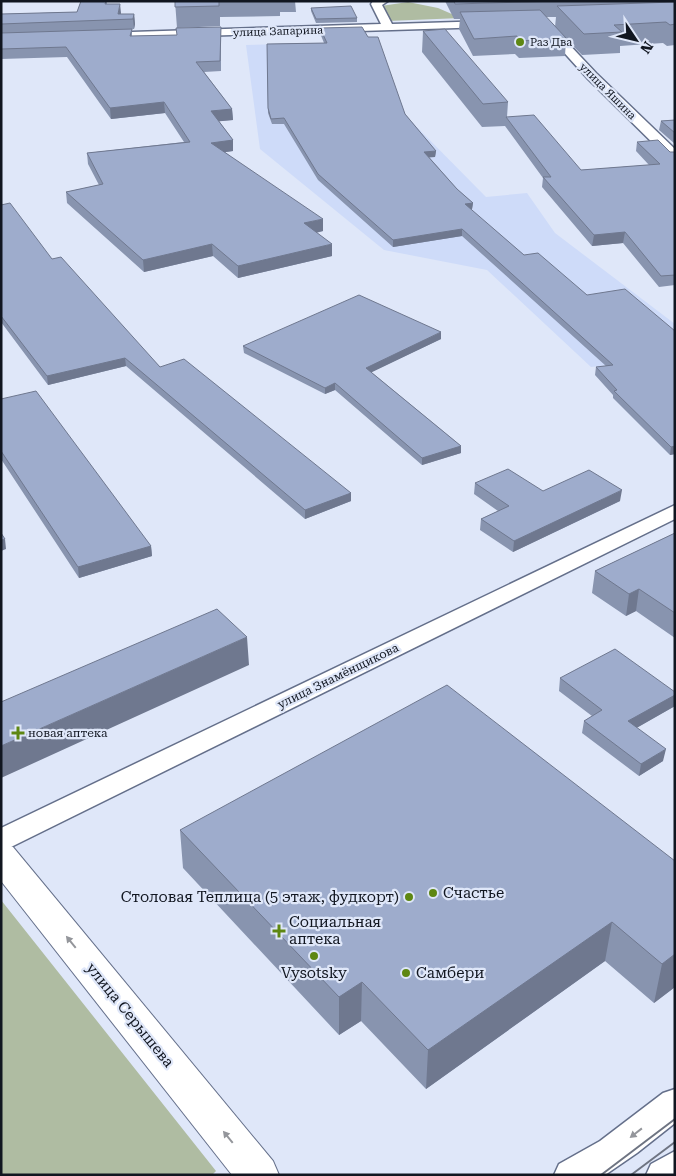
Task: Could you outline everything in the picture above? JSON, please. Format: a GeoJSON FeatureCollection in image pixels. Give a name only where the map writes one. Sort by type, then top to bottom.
{"type":"FeatureCollection","features":[{"type":"Feature","properties":{"kind":"main road","name":"улица Серышева"},"geometry":{"type":"LineString","coordinates":[[1,856],[258,1175]]}},
{"type":"Feature","properties":{"kind":"street"},"geometry":{"type":"LineString","coordinates":[[383,1],[376,4],[388,27]]}},
{"type":"Feature","properties":{"kind":"street","name":"улица Яшина"},"geometry":{"type":"LineString","coordinates":[[546,21],[592,76],[675,157]]}},
{"type":"Feature","properties":{"kind":"street","name":"улица Запарина"},"geometry":{"type":"LineString","coordinates":[[87,36],[503,24]]}},
{"type":"Feature","properties":{"kind":"street","name":"улица Знамёнщикова"},"geometry":{"type":"LineString","coordinates":[[1,840],[675,511]]}},
{"type":"Feature","properties":{"kind":"street"},"geometry":{"type":"LineString","coordinates":[[571,1175],[582,1170],[628,1139],[675,1103]]}},
{"type":"Feature","properties":{"kind":"street"},"geometry":{"type":"LineString","coordinates":[[663,1175],[675,1167]]}},
{"type":"Feature","properties":{"kind":"shaded area"},"geometry":{"type":"Polygon","coordinates":[[[379,42],[406,116],[486,197],[527,193],[555,233],[675,324],[675,380],[654,361],[591,367],[487,270],[384,250],[260,149],[246,45],[379,42]]]}},
{"type":"Feature","properties":{"kind":"green space"},"geometry":{"type":"Polygon","coordinates":[[[408,2],[438,8],[461,18],[388,21],[381,6],[408,2]]]}},
{"type":"Feature","properties":{"kind":"green space"},"geometry":{"type":"Polygon","coordinates":[[[1,900],[216,1171],[212,1175],[1,1175],[1,900]]]}},
{"type":"Feature","properties":{"kind":"building"},"geometry":{"type":"Polygon","coordinates":[[[81,1],[106,1],[105,4],[120,4],[118,14],[134,14],[133,19],[1,24],[1,14],[77,12],[81,1]]]}},
{"type":"Feature","properties":{"kind":"building"},"geometry":{"type":"Polygon","coordinates":[[[175,1],[219,1],[219,6],[175,7],[175,1]]]}},
{"type":"Feature","properties":{"kind":"building"},"geometry":{"type":"Polygon","coordinates":[[[454,1],[559,1],[455,4],[454,1]]]}},
{"type":"Feature","properties":{"kind":"building"},"geometry":{"type":"Polygon","coordinates":[[[674,2],[675,24],[670,25],[666,22],[614,25],[622,32],[584,34],[557,6],[674,2]]]}},
{"type":"Feature","properties":{"kind":"building"},"geometry":{"type":"Polygon","coordinates":[[[351,6],[357,18],[316,19],[311,8],[351,6]]]}},
{"type":"Feature","properties":{"kind":"building"},"geometry":{"type":"Polygon","coordinates":[[[540,10],[566,38],[521,41],[517,36],[474,39],[460,12],[540,10]]]}},
{"type":"Feature","properties":{"kind":"building"},"geometry":{"type":"Polygon","coordinates":[[[221,27],[220,61],[196,62],[232,109],[211,111],[233,140],[211,143],[323,219],[304,223],[332,244],[238,266],[212,244],[143,260],[66,192],[103,184],[87,153],[190,142],[164,102],[110,108],[66,47],[1,49],[1,33],[132,29],[130,36],[177,35],[176,28],[221,27]]]}},
{"type":"Feature","properties":{"kind":"building"},"geometry":{"type":"Polygon","coordinates":[[[362,27],[368,37],[378,37],[405,114],[436,151],[424,152],[457,189],[473,203],[465,204],[524,255],[538,253],[587,295],[625,289],[675,331],[675,446],[671,447],[614,391],[617,390],[596,367],[613,365],[462,229],[393,240],[318,174],[284,118],[271,119],[268,108],[267,44],[327,43],[320,28],[362,27]]]}},
{"type":"Feature","properties":{"kind":"building"},"geometry":{"type":"Polygon","coordinates":[[[445,29],[508,102],[483,104],[423,31],[445,29]]]}},
{"type":"Feature","properties":{"kind":"building"},"geometry":{"type":"Polygon","coordinates":[[[534,115],[581,170],[660,164],[637,142],[658,140],[670,152],[675,152],[675,275],[661,276],[625,232],[594,235],[543,177],[551,177],[506,117],[534,115]]]}},
{"type":"Feature","properties":{"kind":"building"},"geometry":{"type":"Polygon","coordinates":[[[675,120],[675,133],[661,121],[675,120]]]}},
{"type":"Feature","properties":{"kind":"building"},"geometry":{"type":"Polygon","coordinates":[[[10,203],[52,259],[61,257],[160,367],[184,359],[351,493],[305,510],[125,358],[47,376],[1,316],[1,205],[10,203]]]}},
{"type":"Feature","properties":{"kind":"building"},"geometry":{"type":"Polygon","coordinates":[[[359,295],[441,332],[366,368],[461,446],[422,458],[335,383],[325,388],[243,346],[359,295]]]}},
{"type":"Feature","properties":{"kind":"building"},"geometry":{"type":"Polygon","coordinates":[[[36,391],[151,546],[78,567],[1,451],[1,399],[36,391]]]}},
{"type":"Feature","properties":{"kind":"building"},"geometry":{"type":"Polygon","coordinates":[[[508,469],[543,491],[589,470],[622,490],[514,541],[481,519],[509,506],[475,483],[508,469]]]}},
{"type":"Feature","properties":{"kind":"building"},"geometry":{"type":"Polygon","coordinates":[[[675,533],[675,613],[639,589],[629,594],[595,571],[675,533]]]}},
{"type":"Feature","properties":{"kind":"building"},"geometry":{"type":"Polygon","coordinates":[[[217,609],[247,637],[1,746],[1,702],[217,609]]]}},
{"type":"Feature","properties":{"kind":"building"},"geometry":{"type":"Polygon","coordinates":[[[615,649],[675,692],[675,695],[628,721],[666,749],[641,764],[584,721],[602,710],[560,678],[615,649]]]}},
{"type":"Feature","properties":{"kind":"building","name":"Счастье"},"geometry":{"type":"Polygon","coordinates":[[[447,685],[675,861],[675,954],[662,964],[612,922],[428,1050],[362,982],[339,997],[180,830],[447,685]]]}},
{"type":"Feature","properties":{"kind":"tram line"},"geometry":{"type":"LineString","coordinates":[[601,1175],[675,1119]]}},
{"type":"Feature","properties":{"kind":"tram line"},"geometry":{"type":"LineString","coordinates":[[631,1175],[675,1142]]}},
{"type":"Feature","properties":{"kind":"place","name":"Раз Два"},"geometry":{"type":"Point","coordinates":[520,42]}},
{"type":"Feature","properties":{"kind":"place","name":"новая аптека"},"geometry":{"type":"Point","coordinates":[18,733]}},
{"type":"Feature","properties":{"kind":"place","name":"Счастье"},"geometry":{"type":"Point","coordinates":[433,893]}},
{"type":"Feature","properties":{"kind":"place","name":"Столовая Теплица (5 этаж, фудкорт)"},"geometry":{"type":"Point","coordinates":[409,897]}},
{"type":"Feature","properties":{"kind":"place","name":"Социальная аптека"},"geometry":{"type":"Point","coordinates":[279,931]}},
{"type":"Feature","properties":{"kind":"place","name":"Vysotsky"},"geometry":{"type":"Point","coordinates":[314,956]}},
{"type":"Feature","properties":{"kind":"place","name":"Самбери"},"geometry":{"type":"Point","coordinates":[406,973]}}]}
